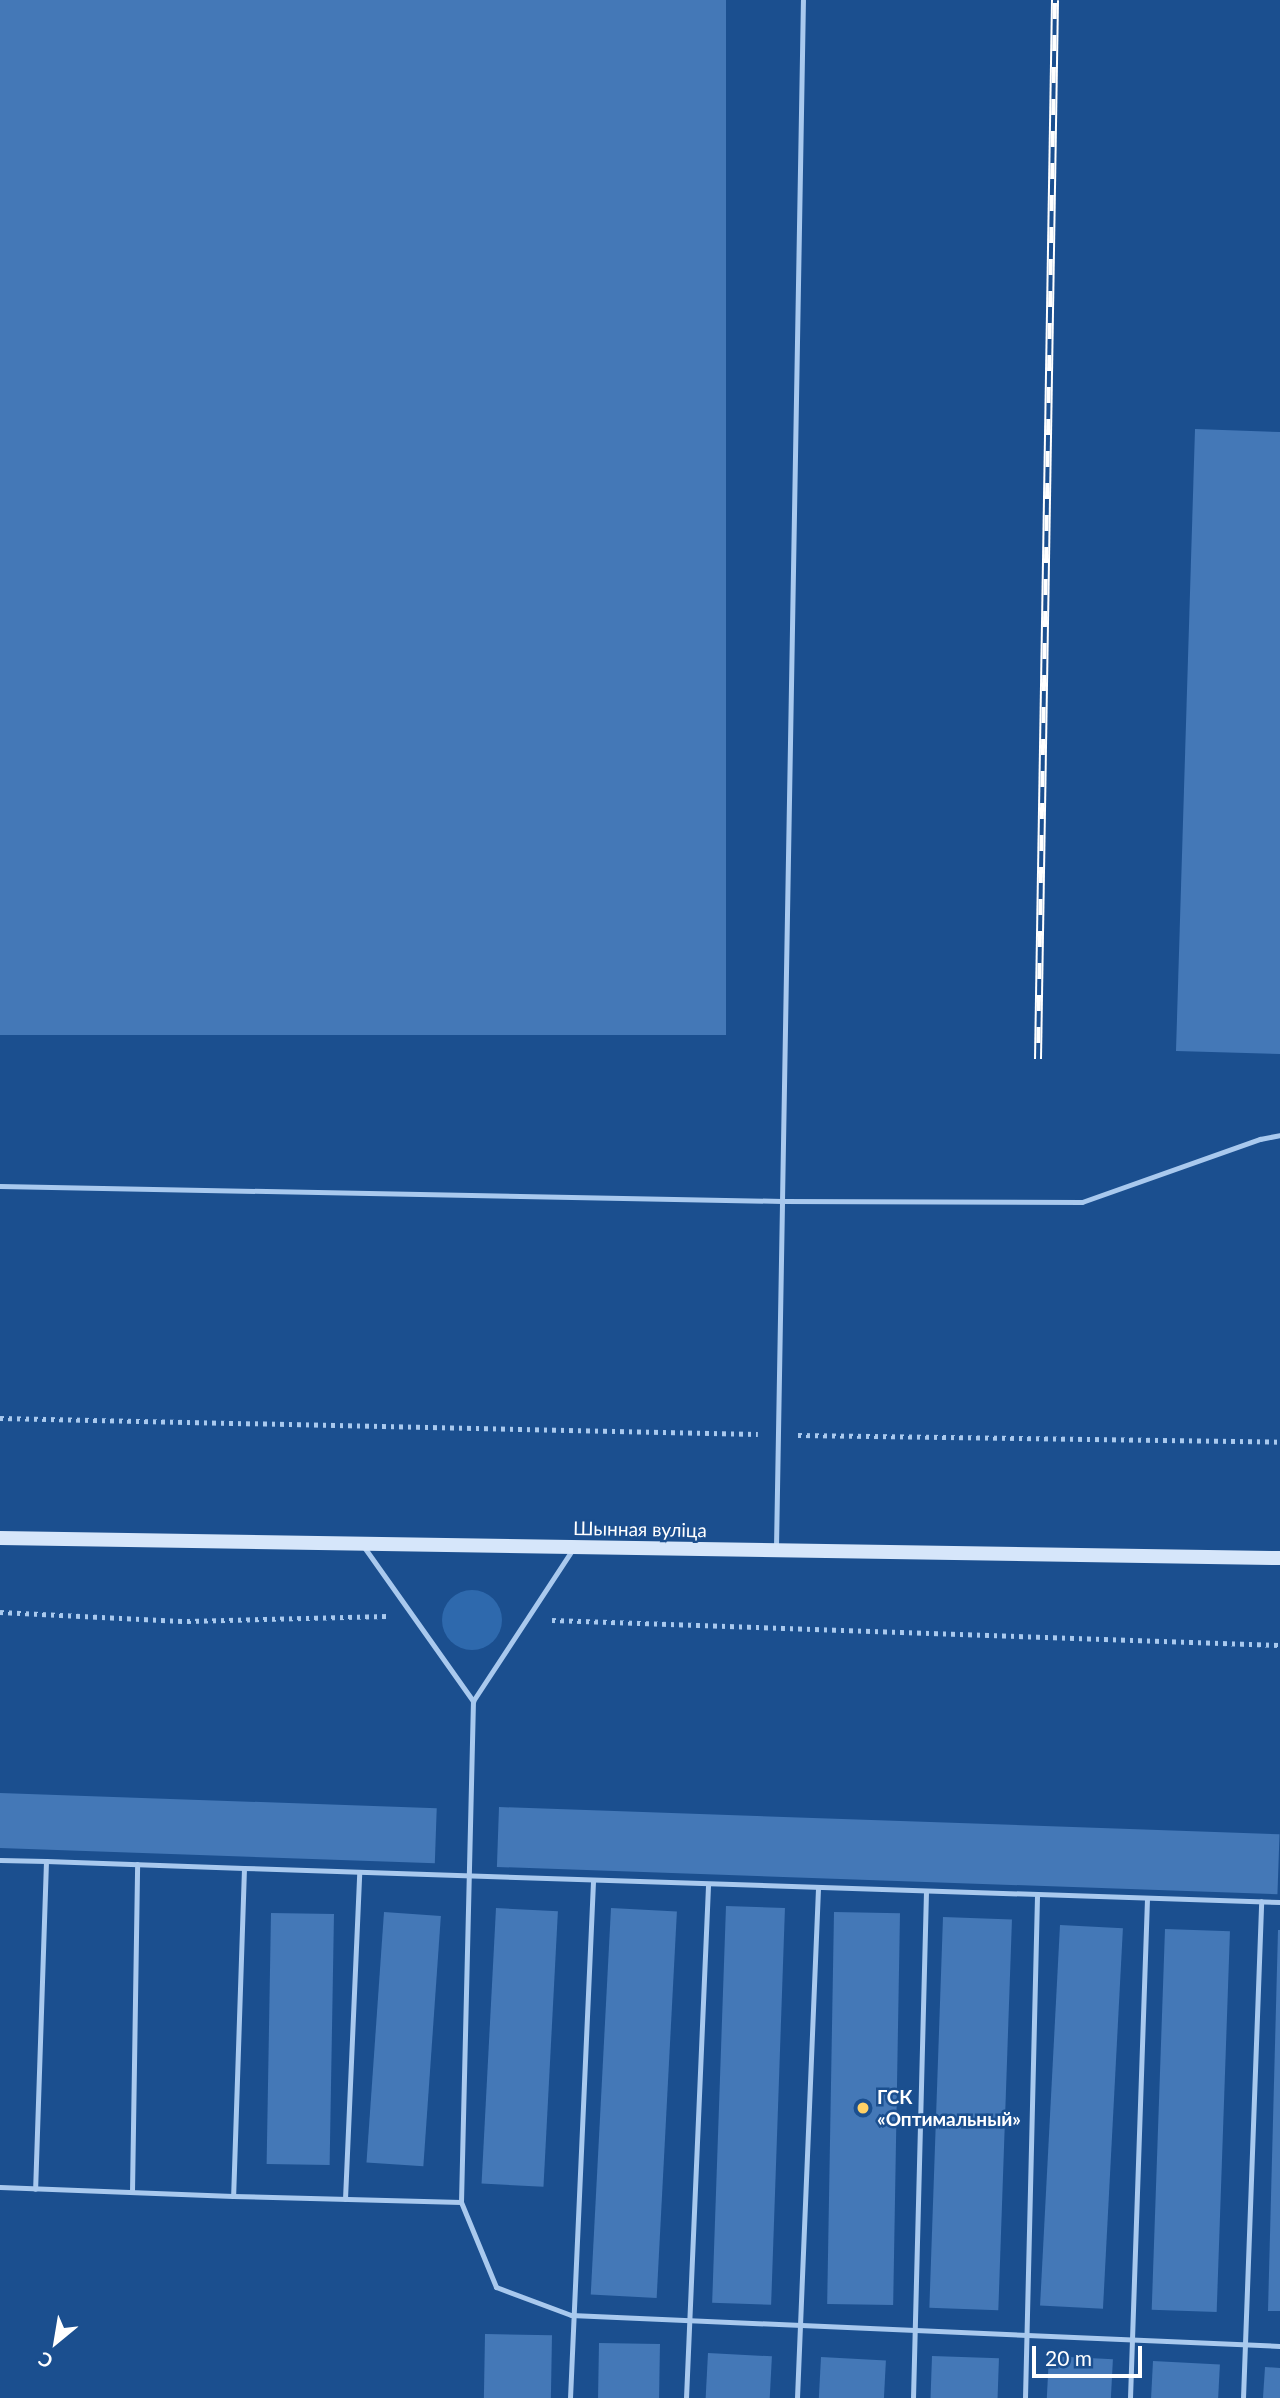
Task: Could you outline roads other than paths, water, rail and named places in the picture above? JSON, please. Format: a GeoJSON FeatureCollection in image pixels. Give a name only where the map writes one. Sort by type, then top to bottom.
{"type":"FeatureCollection","features":[{"type":"Feature","properties":{"kind":"main road","name":"Шынная вуліца"},"geometry":{"type":"LineString","coordinates":[[0,1538],[1280,1558]]}},
{"type":"Feature","properties":{"kind":"lane"},"geometry":{"type":"LineString","coordinates":[[776,1550],[803,0]]}},
{"type":"Feature","properties":{"kind":"lane"},"geometry":{"type":"LineString","coordinates":[[0,1186],[782,1202],[1082,1202],[1260,1139],[1280,1135]]}},
{"type":"Feature","properties":{"kind":"lane"},"geometry":{"type":"LineString","coordinates":[[362,1544],[473,1700]]}},
{"type":"Feature","properties":{"kind":"lane"},"geometry":{"type":"LineString","coordinates":[[574,1547],[473,1700],[461,2202],[496,2287],[571,2315],[1280,2346]]}},
{"type":"Feature","properties":{"kind":"lane"},"geometry":{"type":"LineString","coordinates":[[0,1860],[470,1878],[1280,1902]]}},
{"type":"Feature","properties":{"kind":"lane"},"geometry":{"type":"LineString","coordinates":[[36,2189],[46,1861]]}},
{"type":"Feature","properties":{"kind":"lane"},"geometry":{"type":"LineString","coordinates":[[132,2192],[137,1864]]}},
{"type":"Feature","properties":{"kind":"lane"},"geometry":{"type":"LineString","coordinates":[[233,2196],[244,1868]]}},
{"type":"Feature","properties":{"kind":"lane"},"geometry":{"type":"LineString","coordinates":[[345,2199],[359,1873]]}},
{"type":"Feature","properties":{"kind":"lane"},"geometry":{"type":"LineString","coordinates":[[570,2398],[571,2315],[593,1881]]}},
{"type":"Feature","properties":{"kind":"lane"},"geometry":{"type":"LineString","coordinates":[[686,2398],[708,1885]]}},
{"type":"Feature","properties":{"kind":"lane"},"geometry":{"type":"LineString","coordinates":[[797,2398],[818,1888]]}},
{"type":"Feature","properties":{"kind":"lane"},"geometry":{"type":"LineString","coordinates":[[913,2398],[926,1891]]}},
{"type":"Feature","properties":{"kind":"lane"},"geometry":{"type":"LineString","coordinates":[[1025,2398],[1037,1895]]}},
{"type":"Feature","properties":{"kind":"lane"},"geometry":{"type":"LineString","coordinates":[[1130,2398],[1146,1898]]}},
{"type":"Feature","properties":{"kind":"lane"},"geometry":{"type":"LineString","coordinates":[[1243,2398],[1261,1901]]}},
{"type":"Feature","properties":{"kind":"lane"},"geometry":{"type":"LineString","coordinates":[[0,2187],[461,2202]]}},
{"type":"Feature","properties":{"kind":"railway"},"geometry":{"type":"LineString","coordinates":[[1038,1059],[1055,0]]}},
{"type":"Feature","properties":{"kind":"place","name":"ГСК «Оптимальный»"},"geometry":{"type":"Point","coordinates":[863,2108]}}]}
